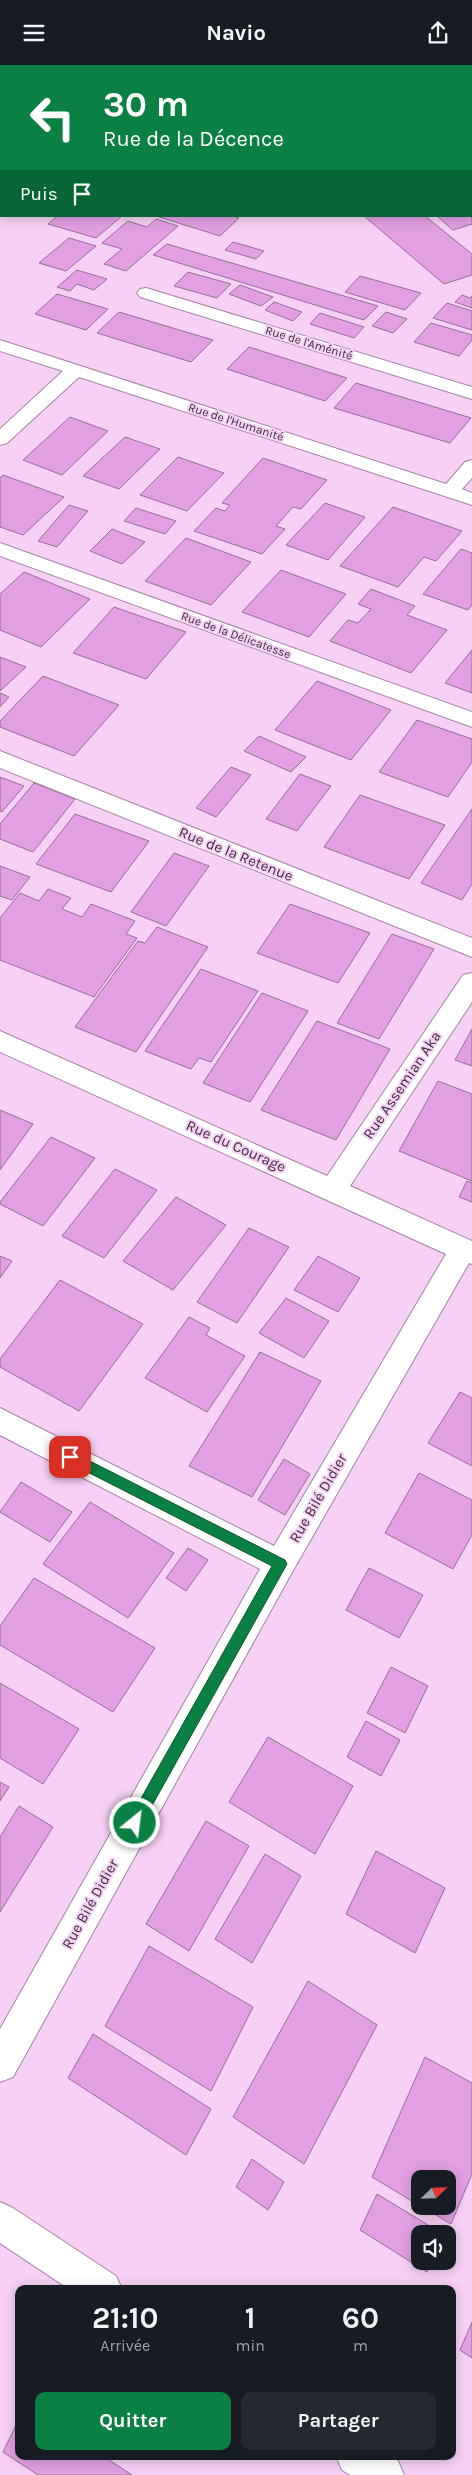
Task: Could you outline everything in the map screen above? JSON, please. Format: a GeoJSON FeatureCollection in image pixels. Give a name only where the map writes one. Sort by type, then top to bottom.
{"type":"FeatureCollection","features":[{"type":"Feature","properties":{"kind":"street","name":"Rue de l'Aménité"},"geometry":{"type":"LineString","coordinates":[[146,293],[472,393]]}},
{"type":"Feature","properties":{"kind":"street","name":"Rue de l'Humanité"},"geometry":{"type":"LineString","coordinates":[[0,345],[472,499]]}},
{"type":"Feature","properties":{"kind":"street"},"geometry":{"type":"LineString","coordinates":[[0,439],[75,370]]}},
{"type":"Feature","properties":{"kind":"street"},"geometry":{"type":"LineString","coordinates":[[449,492],[472,466]]}},
{"type":"Feature","properties":{"kind":"street","name":"Rue de la Délicatesse"},"geometry":{"type":"LineString","coordinates":[[0,549],[472,720]]}},
{"type":"Feature","properties":{"kind":"street","name":"Rue de la Retenue"},"geometry":{"type":"LineString","coordinates":[[0,759],[472,949]]}},
{"type":"Feature","properties":{"kind":"street","name":"Rue Assemian Aka"},"geometry":{"type":"LineString","coordinates":[[333,1189],[472,982]]}},
{"type":"Feature","properties":{"kind":"street","name":"Rue du Courage"},"geometry":{"type":"LineString","coordinates":[[0,1041],[468,1251]]}},
{"type":"Feature","properties":{"kind":"street","name":"Rue Bilé Didier"},"geometry":{"type":"LineString","coordinates":[[0,2064],[280,1564],[468,1251]]}},
{"type":"Feature","properties":{"kind":"street"},"geometry":{"type":"LineString","coordinates":[[0,1421],[280,1564]]}},
{"type":"Feature","properties":{"kind":"street"},"geometry":{"type":"LineString","coordinates":[[0,2221],[96,2285]]}},
{"type":"Feature","properties":{"kind":"street"},"geometry":{"type":"LineString","coordinates":[[362,2460],[384,2475]]}},
{"type":"Feature","properties":{"kind":"building"},"geometry":{"type":"Polygon","coordinates":[[[56,217],[121,217],[96,238],[48,224],[56,217]]]}},
{"type":"Feature","properties":{"kind":"building"},"geometry":{"type":"Polygon","coordinates":[[[159,217],[239,218],[220,236],[159,217]]]}},
{"type":"Feature","properties":{"kind":"building"},"geometry":{"type":"Polygon","coordinates":[[[365,217],[426,217],[472,254],[472,275],[444,284],[365,217]]]}},
{"type":"Feature","properties":{"kind":"building"},"geometry":{"type":"Polygon","coordinates":[[[438,217],[472,217],[472,224],[453,230],[438,217]]]}},
{"type":"Feature","properties":{"kind":"building"},"geometry":{"type":"Polygon","coordinates":[[[156,219],[178,226],[126,271],[104,264],[122,249],[102,243],[128,221],[147,227],[156,219]]]}},
{"type":"Feature","properties":{"kind":"building"},"geometry":{"type":"Polygon","coordinates":[[[69,238],[96,246],[66,271],[39,263],[69,238]]]}},
{"type":"Feature","properties":{"kind":"building"},"geometry":{"type":"Polygon","coordinates":[[[233,242],[264,251],[256,259],[225,250],[233,242]]]}},
{"type":"Feature","properties":{"kind":"building"},"geometry":{"type":"Polygon","coordinates":[[[167,244],[378,306],[364,320],[153,255],[167,244]]]}},
{"type":"Feature","properties":{"kind":"building"},"geometry":{"type":"Polygon","coordinates":[[[77,270],[107,279],[94,290],[77,284],[70,291],[57,287],[77,270]]]}},
{"type":"Feature","properties":{"kind":"building"},"geometry":{"type":"Polygon","coordinates":[[[188,272],[231,284],[217,298],[174,286],[188,272]]]}},
{"type":"Feature","properties":{"kind":"building"},"geometry":{"type":"Polygon","coordinates":[[[360,276],[421,293],[405,310],[345,292],[360,276]]]}},
{"type":"Feature","properties":{"kind":"building"},"geometry":{"type":"Polygon","coordinates":[[[240,285],[273,297],[261,306],[229,294],[240,285]]]}},
{"type":"Feature","properties":{"kind":"building"},"geometry":{"type":"Polygon","coordinates":[[[57,294],[108,309],[86,330],[35,314],[57,294]]]}},
{"type":"Feature","properties":{"kind":"building"},"geometry":{"type":"Polygon","coordinates":[[[462,295],[470,298],[472,296],[472,308],[455,302],[462,295]]]}},
{"type":"Feature","properties":{"kind":"building"},"geometry":{"type":"Polygon","coordinates":[[[274,302],[302,312],[293,321],[265,310],[274,302]]]}},
{"type":"Feature","properties":{"kind":"building"},"geometry":{"type":"Polygon","coordinates":[[[447,303],[472,311],[472,330],[433,318],[447,303]]]}},
{"type":"Feature","properties":{"kind":"building"},"geometry":{"type":"Polygon","coordinates":[[[119,312],[213,340],[191,362],[97,333],[119,312]]]}},
{"type":"Feature","properties":{"kind":"building"},"geometry":{"type":"Polygon","coordinates":[[[386,312],[407,319],[393,333],[372,326],[386,312]]]}},
{"type":"Feature","properties":{"kind":"building"},"geometry":{"type":"Polygon","coordinates":[[[320,313],[364,327],[354,338],[310,324],[320,313]]]}},
{"type":"Feature","properties":{"kind":"building"},"geometry":{"type":"Polygon","coordinates":[[[431,323],[472,335],[472,340],[459,356],[414,342],[431,323]]]}},
{"type":"Feature","properties":{"kind":"building"},"geometry":{"type":"Polygon","coordinates":[[[249,347],[347,378],[325,401],[227,369],[249,347]]]}},
{"type":"Feature","properties":{"kind":"building"},"geometry":{"type":"Polygon","coordinates":[[[356,383],[471,418],[450,443],[334,408],[356,383]]]}},
{"type":"Feature","properties":{"kind":"building"},"geometry":{"type":"Polygon","coordinates":[[[70,417],[108,431],[62,475],[23,460],[70,417]]]}},
{"type":"Feature","properties":{"kind":"building"},"geometry":{"type":"Polygon","coordinates":[[[125,437],[160,449],[119,489],[83,476],[125,437]]]}},
{"type":"Feature","properties":{"kind":"building"},"geometry":{"type":"Polygon","coordinates":[[[178,457],[224,473],[187,511],[140,495],[178,457]]]}},
{"type":"Feature","properties":{"kind":"building"},"geometry":{"type":"Polygon","coordinates":[[[263,458],[327,480],[301,509],[293,507],[276,526],[285,529],[262,554],[194,531],[216,508],[225,511],[230,505],[222,503],[263,458]]]}},
{"type":"Feature","properties":{"kind":"building"},"geometry":{"type":"Polygon","coordinates":[[[3,475],[64,497],[23,535],[0,527],[0,478],[3,475]]]}},
{"type":"Feature","properties":{"kind":"building"},"geometry":{"type":"Polygon","coordinates":[[[325,503],[365,517],[328,560],[286,545],[325,503]]]}},
{"type":"Feature","properties":{"kind":"building"},"geometry":{"type":"Polygon","coordinates":[[[69,505],[88,511],[57,547],[38,541],[69,505]]]}},
{"type":"Feature","properties":{"kind":"building"},"geometry":{"type":"Polygon","coordinates":[[[393,507],[462,531],[436,561],[424,557],[398,587],[340,566],[393,507]]]}},
{"type":"Feature","properties":{"kind":"building"},"geometry":{"type":"Polygon","coordinates":[[[136,508],[176,521],[165,534],[124,521],[136,508]]]}},
{"type":"Feature","properties":{"kind":"building"},"geometry":{"type":"Polygon","coordinates":[[[112,529],[145,542],[122,564],[90,551],[112,529]]]}},
{"type":"Feature","properties":{"kind":"building"},"geometry":{"type":"Polygon","coordinates":[[[186,538],[251,562],[211,605],[145,581],[186,538]]]}},
{"type":"Feature","properties":{"kind":"building"},"geometry":{"type":"Polygon","coordinates":[[[461,549],[472,553],[472,605],[468,610],[423,594],[461,549]]]}},
{"type":"Feature","properties":{"kind":"building"},"geometry":{"type":"Polygon","coordinates":[[[281,570],[346,594],[309,637],[242,612],[281,570]]]}},
{"type":"Feature","properties":{"kind":"building"},"geometry":{"type":"Polygon","coordinates":[[[24,572],[90,599],[41,647],[0,630],[0,594],[24,572]]]}},
{"type":"Feature","properties":{"kind":"building"},"geometry":{"type":"Polygon","coordinates":[[[371,589],[415,606],[407,615],[447,630],[411,673],[330,641],[348,620],[358,623],[371,609],[358,604],[371,589]]]}},
{"type":"Feature","properties":{"kind":"building"},"geometry":{"type":"Polygon","coordinates":[[[114,607],[186,632],[146,679],[73,653],[114,607]]]}},
{"type":"Feature","properties":{"kind":"building"},"geometry":{"type":"Polygon","coordinates":[[[472,650],[472,693],[445,683],[472,650]]]}},
{"type":"Feature","properties":{"kind":"building"},"geometry":{"type":"Polygon","coordinates":[[[0,657],[26,667],[0,691],[0,657]]]}},
{"type":"Feature","properties":{"kind":"building"},"geometry":{"type":"Polygon","coordinates":[[[43,676],[119,705],[74,756],[0,727],[0,721],[43,676]]]}},
{"type":"Feature","properties":{"kind":"building"},"geometry":{"type":"Polygon","coordinates":[[[317,681],[391,710],[351,760],[275,730],[317,681]]]}},
{"type":"Feature","properties":{"kind":"building"},"geometry":{"type":"Polygon","coordinates":[[[0,693],[9,697],[0,707],[0,693]]]}},
{"type":"Feature","properties":{"kind":"building"},"geometry":{"type":"Polygon","coordinates":[[[417,720],[472,739],[472,762],[448,797],[379,772],[417,720]]]}},
{"type":"Feature","properties":{"kind":"building"},"geometry":{"type":"Polygon","coordinates":[[[259,736],[306,757],[291,772],[244,751],[259,736]]]}},
{"type":"Feature","properties":{"kind":"building"},"geometry":{"type":"Polygon","coordinates":[[[231,767],[251,775],[216,817],[196,808],[231,767]]]}},
{"type":"Feature","properties":{"kind":"building"},"geometry":{"type":"Polygon","coordinates":[[[300,774],[331,786],[297,831],[266,819],[300,774]]]}},
{"type":"Feature","properties":{"kind":"building"},"geometry":{"type":"Polygon","coordinates":[[[0,777],[24,786],[2,812],[0,811],[0,777]]]}},
{"type":"Feature","properties":{"kind":"building"},"geometry":{"type":"Polygon","coordinates":[[[34,783],[75,799],[33,852],[0,839],[0,824],[34,783]]]}},
{"type":"Feature","properties":{"kind":"building"},"geometry":{"type":"Polygon","coordinates":[[[360,795],[445,825],[409,879],[324,847],[360,795]]]}},
{"type":"Feature","properties":{"kind":"building"},"geometry":{"type":"Polygon","coordinates":[[[472,809],[472,884],[462,900],[421,883],[472,809]]]}},
{"type":"Feature","properties":{"kind":"building"},"geometry":{"type":"Polygon","coordinates":[[[75,814],[149,841],[111,892],[36,864],[75,814]]]}},
{"type":"Feature","properties":{"kind":"building"},"geometry":{"type":"Polygon","coordinates":[[[174,853],[209,866],[166,926],[131,912],[174,853]]]}},
{"type":"Feature","properties":{"kind":"building"},"geometry":{"type":"Polygon","coordinates":[[[0,866],[30,877],[12,900],[0,896],[0,866]]]}},
{"type":"Feature","properties":{"kind":"building"},"geometry":{"type":"Polygon","coordinates":[[[48,889],[71,898],[62,909],[82,917],[91,904],[135,921],[126,934],[137,938],[94,997],[0,960],[0,918],[20,893],[39,901],[48,889]]]}},
{"type":"Feature","properties":{"kind":"building"},"geometry":{"type":"Polygon","coordinates":[[[290,904],[370,933],[338,983],[257,953],[290,904]]]}},
{"type":"Feature","properties":{"kind":"building"},"geometry":{"type":"Polygon","coordinates":[[[157,927],[208,947],[136,1052],[75,1027],[138,941],[145,943],[157,927]]]}},
{"type":"Feature","properties":{"kind":"building"},"geometry":{"type":"Polygon","coordinates":[[[392,934],[434,949],[379,1039],[337,1023],[392,934]]]}},
{"type":"Feature","properties":{"kind":"building"},"geometry":{"type":"Polygon","coordinates":[[[201,969],[258,991],[211,1062],[199,1058],[191,1069],[145,1051],[201,969]]]}},
{"type":"Feature","properties":{"kind":"building"},"geometry":{"type":"Polygon","coordinates":[[[262,993],[308,1011],[250,1102],[203,1083],[262,993]]]}},
{"type":"Feature","properties":{"kind":"building"},"geometry":{"type":"Polygon","coordinates":[[[317,1021],[390,1049],[336,1140],[261,1110],[317,1021]]]}},
{"type":"Feature","properties":{"kind":"building"},"geometry":{"type":"Polygon","coordinates":[[[472,1029],[472,1066],[455,1060],[472,1029]]]}},
{"type":"Feature","properties":{"kind":"building"},"geometry":{"type":"Polygon","coordinates":[[[438,1081],[472,1094],[472,1181],[399,1151],[438,1081]]]}},
{"type":"Feature","properties":{"kind":"building"},"geometry":{"type":"Polygon","coordinates":[[[0,1110],[33,1124],[0,1170],[0,1110]]]}},
{"type":"Feature","properties":{"kind":"building"},"geometry":{"type":"Polygon","coordinates":[[[51,1137],[95,1158],[43,1226],[0,1204],[0,1202],[51,1137]]]}},
{"type":"Feature","properties":{"kind":"building"},"geometry":{"type":"Polygon","coordinates":[[[115,1169],[157,1190],[104,1258],[62,1236],[115,1169]]]}},
{"type":"Feature","properties":{"kind":"building"},"geometry":{"type":"Polygon","coordinates":[[[467,1181],[472,1183],[472,1202],[459,1197],[467,1181]]]}},
{"type":"Feature","properties":{"kind":"building"},"geometry":{"type":"Polygon","coordinates":[[[176,1197],[226,1225],[173,1290],[123,1261],[176,1197]]]}},
{"type":"Feature","properties":{"kind":"building"},"geometry":{"type":"Polygon","coordinates":[[[249,1228],[289,1247],[237,1323],[197,1302],[249,1228]]]}},
{"type":"Feature","properties":{"kind":"building"},"geometry":{"type":"Polygon","coordinates":[[[0,1256],[12,1261],[0,1278],[0,1256]]]}},
{"type":"Feature","properties":{"kind":"building"},"geometry":{"type":"Polygon","coordinates":[[[318,1256],[360,1278],[338,1312],[294,1290],[318,1256]]]}},
{"type":"Feature","properties":{"kind":"building"},"geometry":{"type":"Polygon","coordinates":[[[60,1280],[143,1324],[79,1411],[0,1367],[0,1359],[60,1280]]]}},
{"type":"Feature","properties":{"kind":"building"},"geometry":{"type":"Polygon","coordinates":[[[286,1298],[329,1321],[304,1358],[259,1333],[286,1298]]]}},
{"type":"Feature","properties":{"kind":"building"},"geometry":{"type":"Polygon","coordinates":[[[189,1317],[210,1328],[206,1335],[245,1356],[207,1412],[145,1378],[189,1317]]]}},
{"type":"Feature","properties":{"kind":"building"},"geometry":{"type":"Polygon","coordinates":[[[260,1352],[321,1381],[252,1497],[189,1466],[260,1352]]]}},
{"type":"Feature","properties":{"kind":"building"},"geometry":{"type":"Polygon","coordinates":[[[460,1392],[472,1398],[472,1466],[428,1443],[460,1392]]]}},
{"type":"Feature","properties":{"kind":"building"},"geometry":{"type":"Polygon","coordinates":[[[284,1459],[310,1474],[285,1515],[258,1500],[284,1459]]]}},
{"type":"Feature","properties":{"kind":"building"},"geometry":{"type":"Polygon","coordinates":[[[419,1473],[472,1500],[472,1535],[453,1569],[385,1533],[419,1473]]]}},
{"type":"Feature","properties":{"kind":"building"},"geometry":{"type":"Polygon","coordinates":[[[21,1482],[72,1512],[50,1542],[0,1512],[21,1482]]]}},
{"type":"Feature","properties":{"kind":"building"},"geometry":{"type":"Polygon","coordinates":[[[90,1502],[174,1553],[128,1618],[43,1564],[90,1502]]]}},
{"type":"Feature","properties":{"kind":"building"},"geometry":{"type":"Polygon","coordinates":[[[188,1548],[208,1560],[186,1591],[166,1578],[188,1548]]]}},
{"type":"Feature","properties":{"kind":"building"},"geometry":{"type":"Polygon","coordinates":[[[369,1568],[423,1595],[399,1638],[346,1610],[369,1568]]]}},
{"type":"Feature","properties":{"kind":"building"},"geometry":{"type":"Polygon","coordinates":[[[34,1578],[155,1648],[113,1712],[0,1645],[0,1626],[34,1578]]]}},
{"type":"Feature","properties":{"kind":"building"},"geometry":{"type":"Polygon","coordinates":[[[391,1667],[428,1686],[405,1733],[367,1713],[391,1667]]]}},
{"type":"Feature","properties":{"kind":"building"},"geometry":{"type":"Polygon","coordinates":[[[0,1683],[79,1729],[43,1784],[0,1758],[0,1683]]]}},
{"type":"Feature","properties":{"kind":"building"},"geometry":{"type":"Polygon","coordinates":[[[366,1721],[400,1740],[381,1776],[347,1757],[366,1721]]]}},
{"type":"Feature","properties":{"kind":"building"},"geometry":{"type":"Polygon","coordinates":[[[268,1737],[353,1786],[315,1854],[229,1802],[268,1737]]]}},
{"type":"Feature","properties":{"kind":"building"},"geometry":{"type":"Polygon","coordinates":[[[0,1782],[9,1787],[0,1801],[0,1782]]]}},
{"type":"Feature","properties":{"kind":"building"},"geometry":{"type":"Polygon","coordinates":[[[19,1806],[53,1827],[0,1912],[0,1837],[19,1806]]]}},
{"type":"Feature","properties":{"kind":"building"},"geometry":{"type":"Polygon","coordinates":[[[206,1821],[249,1846],[189,1951],[146,1924],[206,1821]]]}},
{"type":"Feature","properties":{"kind":"building"},"geometry":{"type":"Polygon","coordinates":[[[376,1851],[445,1888],[415,1953],[346,1914],[376,1851]]]}},
{"type":"Feature","properties":{"kind":"building"},"geometry":{"type":"Polygon","coordinates":[[[265,1854],[301,1876],[252,1963],[215,1939],[265,1854]]]}},
{"type":"Feature","properties":{"kind":"building"},"geometry":{"type":"Polygon","coordinates":[[[149,1946],[253,2007],[211,2091],[105,2026],[149,1946]]]}},
{"type":"Feature","properties":{"kind":"building"},"geometry":{"type":"Polygon","coordinates":[[[308,1981],[377,2025],[304,2164],[233,2117],[308,1981]]]}},
{"type":"Feature","properties":{"kind":"building"},"geometry":{"type":"Polygon","coordinates":[[[93,2034],[211,2109],[186,2155],[68,2078],[93,2034]]]}},
{"type":"Feature","properties":{"kind":"building"},"geometry":{"type":"Polygon","coordinates":[[[425,2057],[472,2083],[472,2174],[456,2212],[456,2170],[411,2170],[411,2201],[372,2177],[425,2057]]]}},
{"type":"Feature","properties":{"kind":"building"},"geometry":{"type":"Polygon","coordinates":[[[252,2159],[284,2182],[268,2210],[236,2187],[252,2159]]]}},
{"type":"Feature","properties":{"kind":"building"},"geometry":{"type":"Polygon","coordinates":[[[377,2194],[428,2225],[411,2225],[411,2262],[360,2230],[377,2194]]]}},
{"type":"Feature","properties":{"kind":"building"},"geometry":{"type":"Polygon","coordinates":[[[436,2215],[455,2215],[451,2224],[436,2215]]]}},
{"type":"Feature","properties":{"kind":"building"},"geometry":{"type":"Polygon","coordinates":[[[472,2322],[472,2358],[460,2350],[472,2322]]]}},
{"type":"Feature","properties":{"kind":"building"},"geometry":{"type":"Polygon","coordinates":[[[15,2427],[15,2460],[3,2452],[15,2427]]]}},
{"type":"Feature","properties":{"kind":"building"},"geometry":{"type":"Polygon","coordinates":[[[15,2460],[109,2460],[132,2475],[38,2475],[15,2460]]]}},
{"type":"Feature","properties":{"kind":"route"},"geometry":{"type":"LineString","coordinates":[[70,1457],[280,1564],[135,1823]]}}]}
